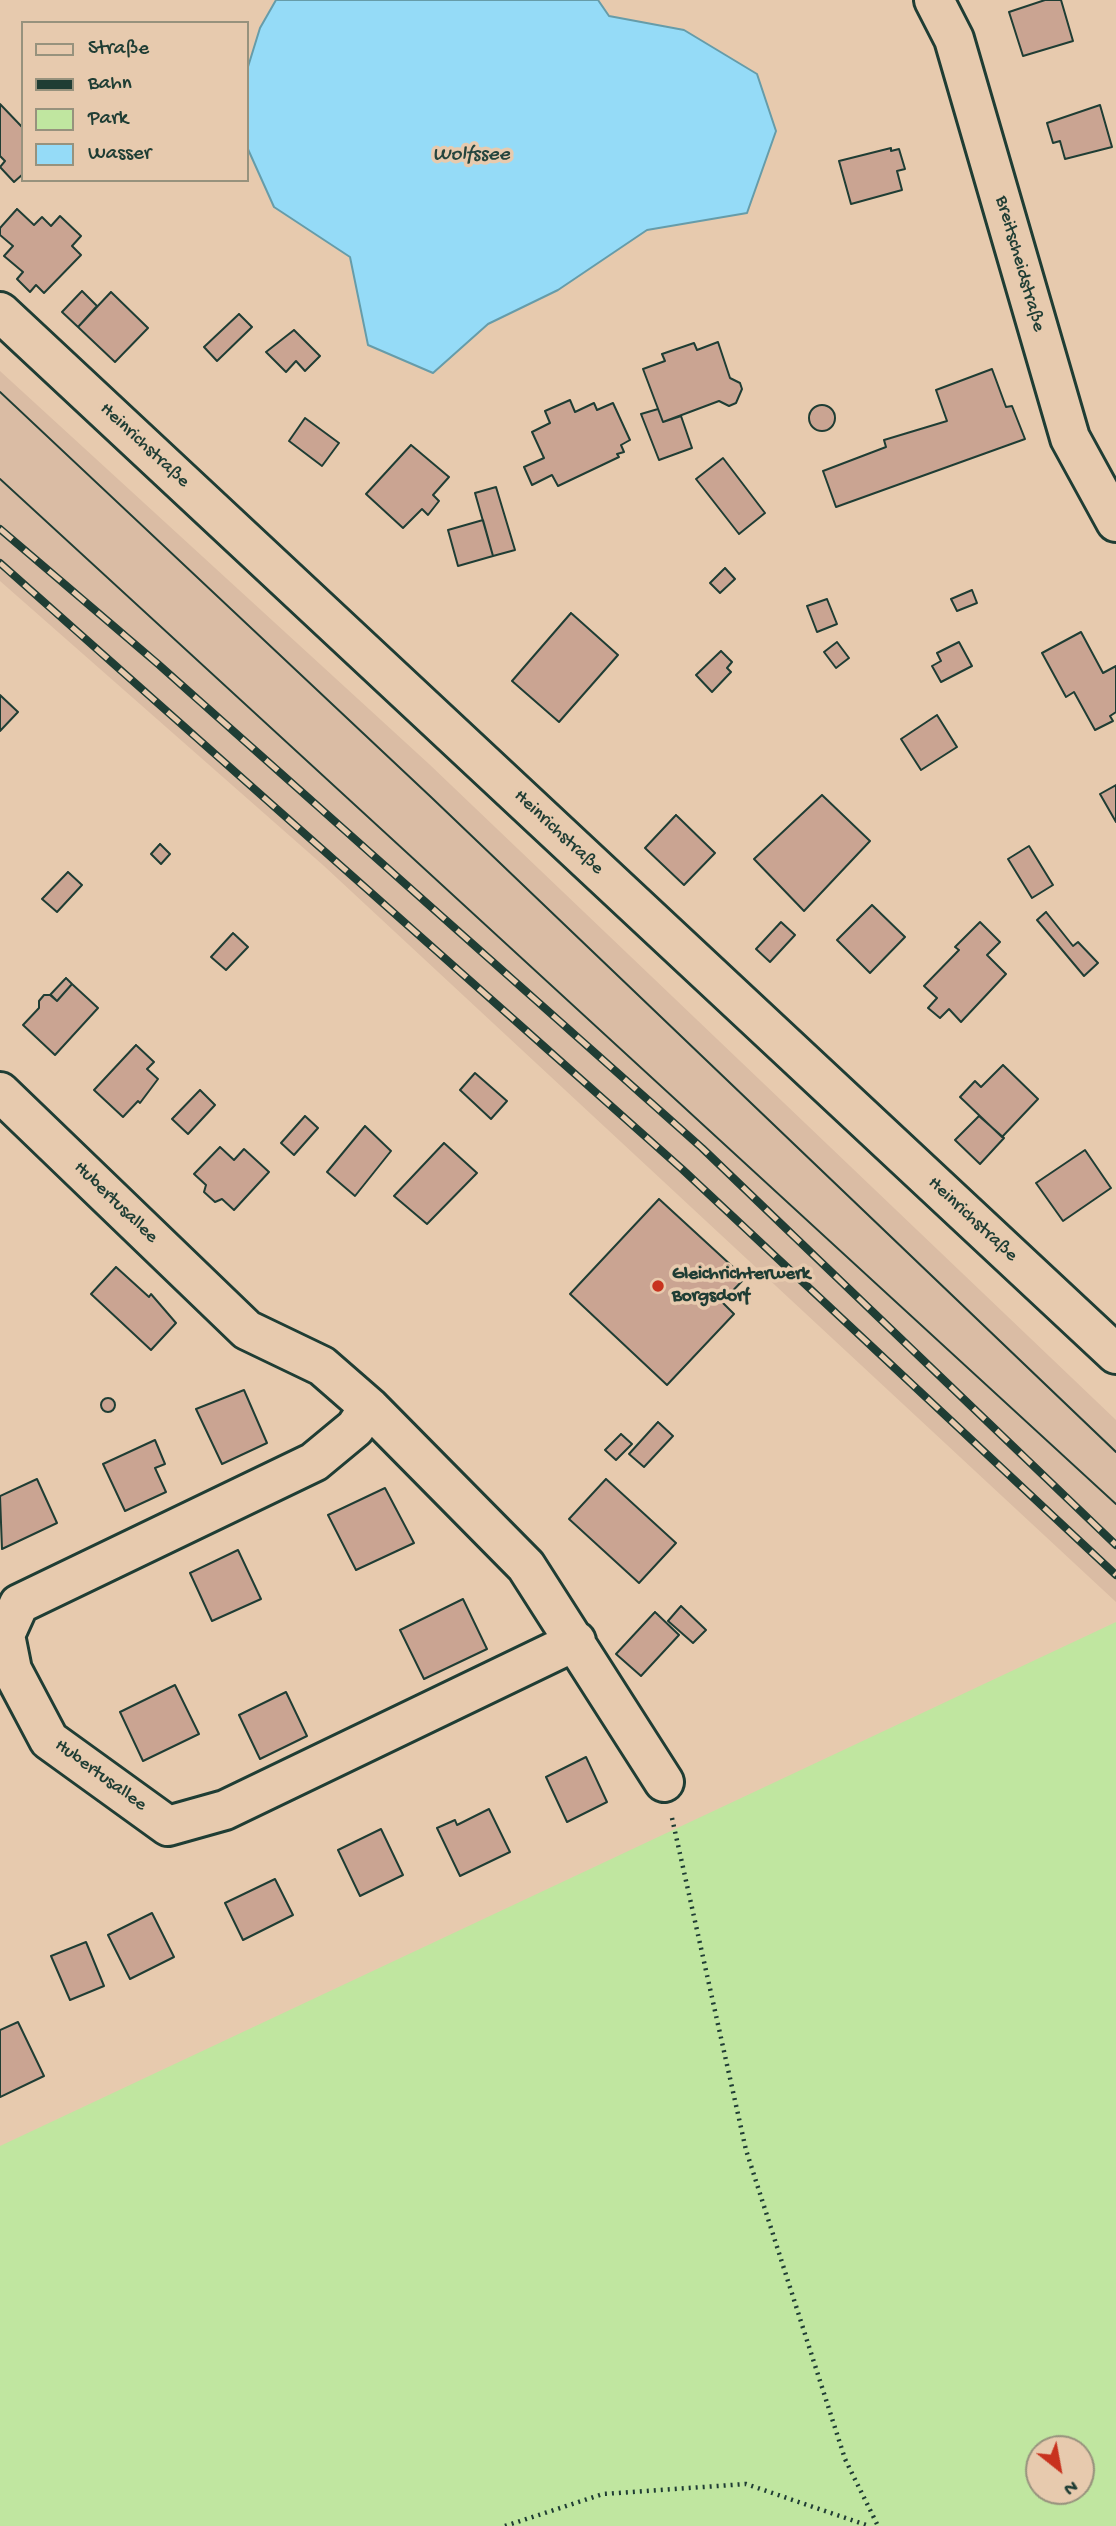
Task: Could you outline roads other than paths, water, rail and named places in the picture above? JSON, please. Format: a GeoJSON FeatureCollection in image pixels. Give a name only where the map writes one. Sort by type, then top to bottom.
{"type":"FeatureCollection","features":[{"type":"Feature","properties":{"kind":"street","name":"Breitscheidstraße"},"geometry":{"type":"LineString","coordinates":[[934,0],[954,39],[1070,438],[1116,522]]}},
{"type":"Feature","properties":{"kind":"street","name":"Heinrichstraße"},"geometry":{"type":"LineString","coordinates":[[0,312],[1116,1354]]}},
{"type":"Feature","properties":{"kind":"street","name":"Hubertusallee"},"geometry":{"type":"LineString","coordinates":[[0,1092],[247,1330],[322,1366],[369,1407],[526,1566],[664,1783]]}},
{"type":"Feature","properties":{"kind":"street","name":"Hubertusallee"},"geometry":{"type":"LineString","coordinates":[[369,1407],[355,1428],[314,1462],[19,1604],[5,1635],[12,1670],[50,1740],[168,1826],[225,1810],[576,1641]]}},
{"type":"Feature","properties":{"kind":"water","name":"Wolfssee"},"geometry":{"type":"Polygon","coordinates":[[[276,0],[598,0],[609,16],[684,30],[757,74],[776,131],[747,213],[647,230],[558,290],[488,324],[433,373],[368,345],[350,257],[274,207],[248,149],[248,67],[260,28],[276,0]]]}},
{"type":"Feature","properties":{"kind":"tram line"},"geometry":{"type":"LineString","coordinates":[[0,392],[432,798],[1116,1452]]}},
{"type":"Feature","properties":{"kind":"tram line"},"geometry":{"type":"LineString","coordinates":[[0,479],[1116,1504]]}},
{"type":"Feature","properties":{"kind":"railway"},"geometry":{"type":"LineString","coordinates":[[0,529],[158,664],[702,1148],[1116,1545]]}},
{"type":"Feature","properties":{"kind":"railway"},"geometry":{"type":"LineString","coordinates":[[0,563],[682,1169],[1116,1575]]}},
{"type":"Feature","properties":{"kind":"place","name":"Gleichrichterwerk Borgsdorf"},"geometry":{"type":"Point","coordinates":[658,1286]}}]}
